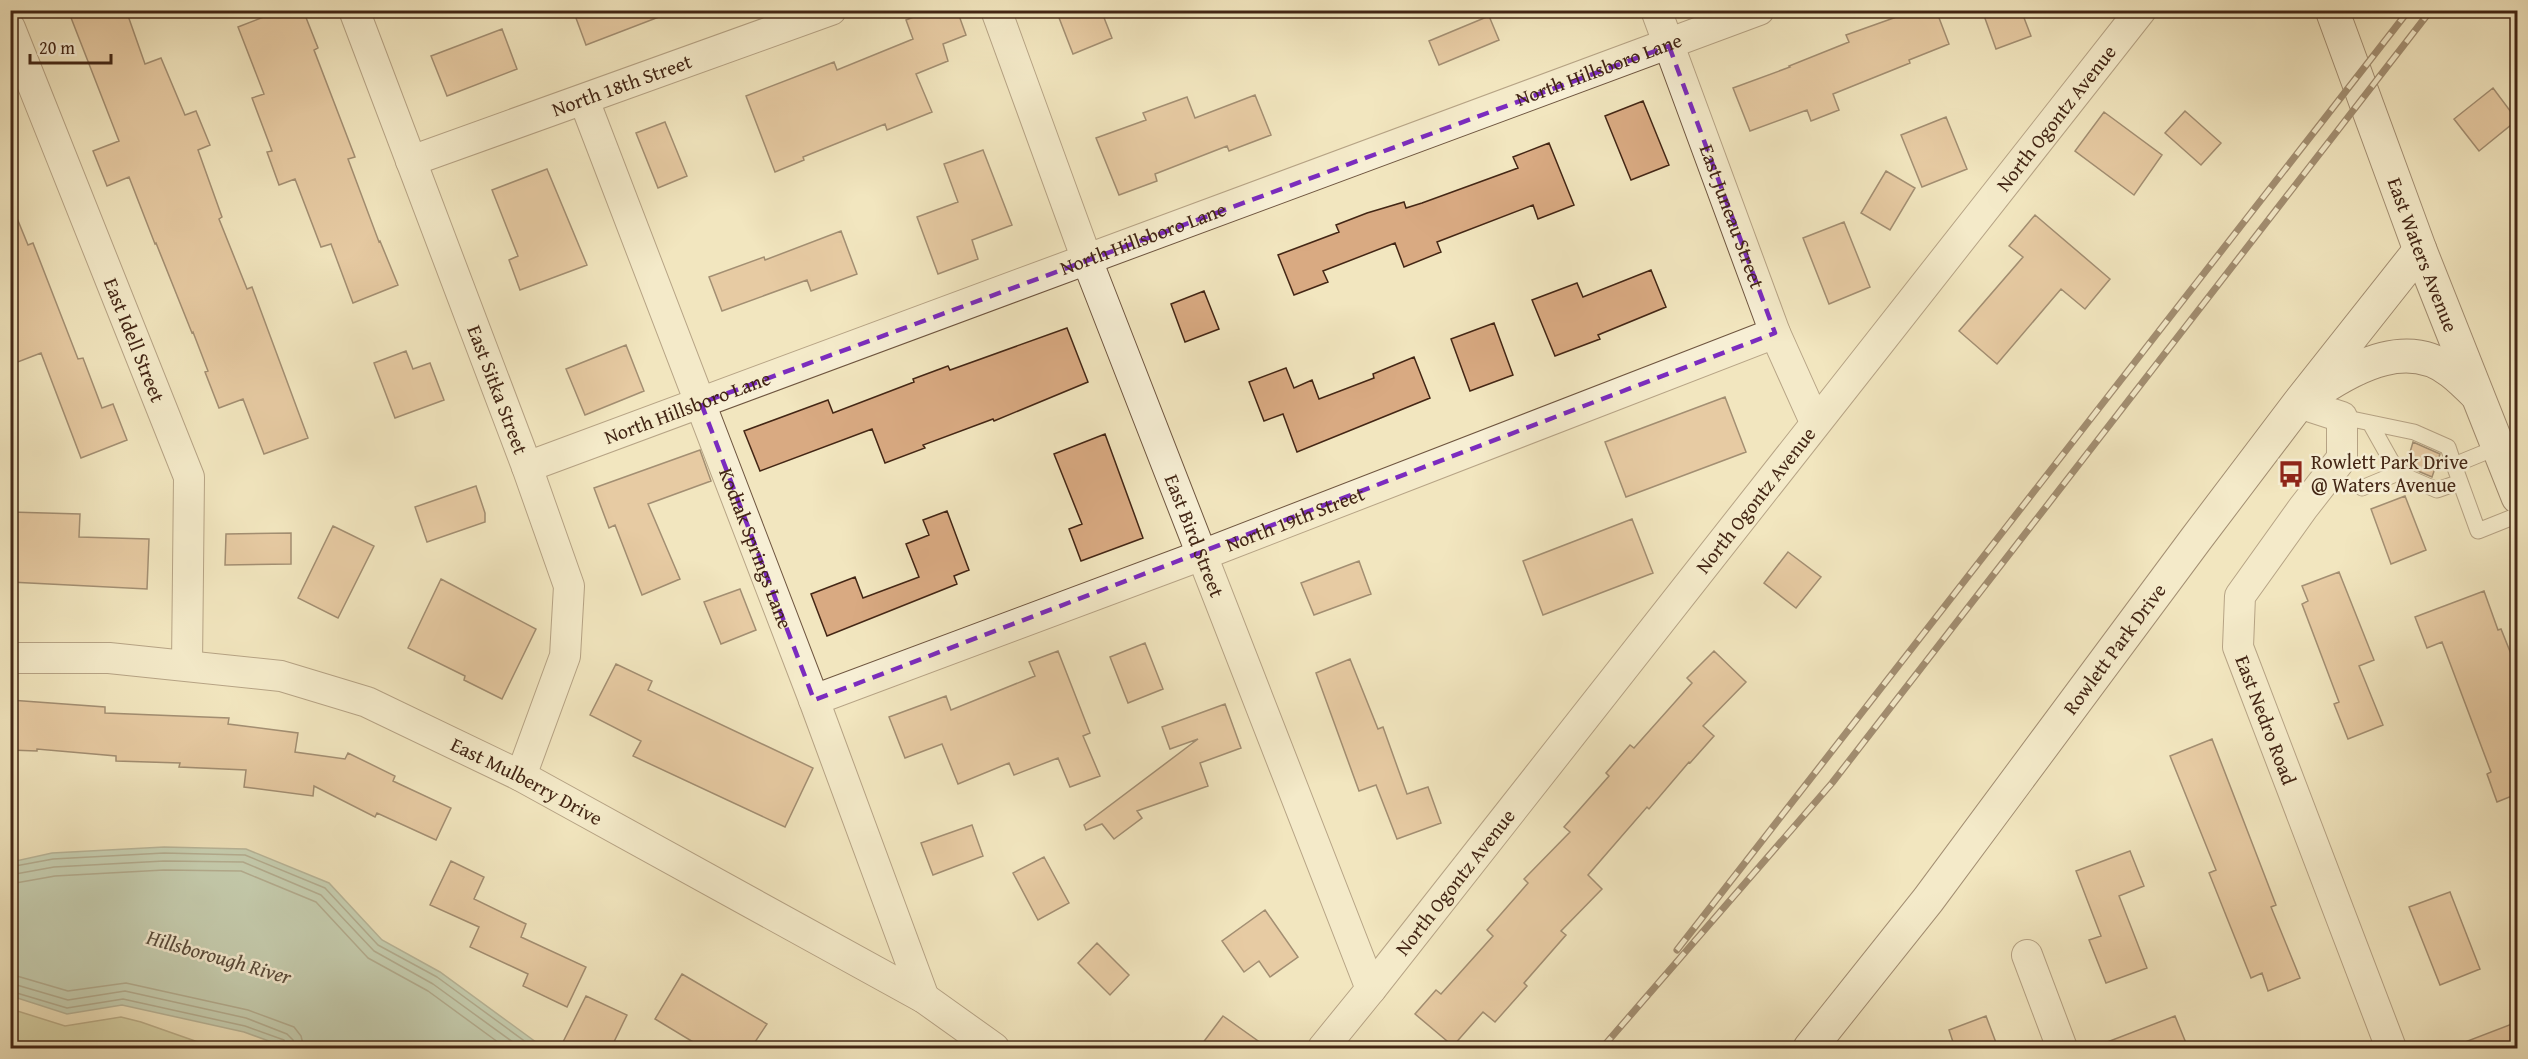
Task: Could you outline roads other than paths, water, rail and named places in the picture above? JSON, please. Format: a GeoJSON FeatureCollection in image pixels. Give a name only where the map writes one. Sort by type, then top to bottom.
{"type":"FeatureCollection","features":[{"type":"Feature","properties":{"kind":"street","name":"East Sitka Street"},"geometry":{"type":"LineString","coordinates":[[354,10],[527,467],[569,586],[565,656],[521,776]]}},
{"type":"Feature","properties":{"kind":"street","name":"North 18th Street"},"geometry":{"type":"LineString","coordinates":[[411,161],[831,10]]}},
{"type":"Feature","properties":{"kind":"street","name":"East Bird Street"},"geometry":{"type":"LineString","coordinates":[[996,10],[1087,260],[1371,989]]}},
{"type":"Feature","properties":{"kind":"street","name":"East Juneau Street"},"geometry":{"type":"LineString","coordinates":[[1656,10],[1775,333],[1815,422]]}},
{"type":"Feature","properties":{"kind":"street","name":"North Hillsboro Lane"},"geometry":{"type":"LineString","coordinates":[[527,467],[1669,46],[1759,10]]}},
{"type":"Feature","properties":{"kind":"street","name":"North Ogontz Avenue"},"geometry":{"type":"LineString","coordinates":[[1371,989],[2141,10]]}},
{"type":"Feature","properties":{"kind":"street","name":"East Waters Avenue"},"geometry":{"type":"LineString","coordinates":[[2332,10],[2420,249],[2478,396],[2508,443],[2517,497]]}},
{"type":"Feature","properties":{"kind":"street","name":"East Idell Street"},"geometry":{"type":"LineString","coordinates":[[10,28],[189,477],[187,665]]}},
{"type":"Feature","properties":{"kind":"street","name":"Kodiak Springs Lane"},"geometry":{"type":"LineString","coordinates":[[584,100],[702,404],[924,998]]}},
{"type":"Feature","properties":{"kind":"street","name":"Rowlett Park Drive"},"geometry":{"type":"LineString","coordinates":[[1810,1048],[1928,900],[2299,403],[2420,249]]}},
{"type":"Feature","properties":{"kind":"street","name":"North 19th Street"},"geometry":{"type":"LineString","coordinates":[[814,700],[1202,555],[1775,333]]}},
{"type":"Feature","properties":{"kind":"street"},"geometry":{"type":"LineString","coordinates":[[2299,403],[2348,371],[2382,358],[2408,356],[2430,360],[2452,371],[2478,396]]}},
{"type":"Feature","properties":{"kind":"street"},"geometry":{"type":"LineString","coordinates":[[2299,403],[2342,417]]}},
{"type":"Feature","properties":{"kind":"street","name":"East Nedro Road"},"geometry":{"type":"LineString","coordinates":[[2342,417],[2342,458],[2240,596],[2238,647],[2391,1048]]}},
{"type":"Feature","properties":{"kind":"street","name":"East Mulberry Drive"},"geometry":{"type":"LineString","coordinates":[[10,658],[109,658],[281,676],[367,702],[521,776],[924,998],[994,1048]]}},
{"type":"Feature","properties":{"kind":"street"},"geometry":{"type":"LineString","coordinates":[[2027,955],[2062,1048]]}},
{"type":"Feature","properties":{"kind":"street"},"geometry":{"type":"LineString","coordinates":[[1323,1048],[1371,989]]}},
{"type":"Feature","properties":{"kind":"lane"},"geometry":{"type":"LineString","coordinates":[[2342,417],[2414,432],[2448,447],[2478,531],[2517,515]]}},
{"type":"Feature","properties":{"kind":"lane"},"geometry":{"type":"LineString","coordinates":[[2370,423],[2398,473],[2437,490],[2460,482]]}},
{"type":"Feature","properties":{"kind":"lane"},"geometry":{"type":"LineString","coordinates":[[2454,465],[2508,443]]}},
{"type":"Feature","properties":{"kind":"lane"},"geometry":{"type":"LineString","coordinates":[[2362,488],[2398,473]]}},
{"type":"Feature","properties":{"kind":"water","name":"Hillsborough River"},"geometry":{"type":"Polygon","coordinates":[[[164,847],[246,849],[329,883],[382,940],[440,972],[544,1048],[288,1048],[244,1032],[122,1005],[67,1014],[11,996],[11,862],[52,853],[164,847]]]}},
{"type":"Feature","properties":{"kind":"railway"},"geometry":{"type":"LineString","coordinates":[[1677,950],[2409,10]]}},
{"type":"Feature","properties":{"kind":"railway"},"geometry":{"type":"LineString","coordinates":[[1602,1048],[1832,783],[2431,10]]}},
{"type":"Feature","properties":{"kind":"place","name":"Rowlett Park Drive @ Waters Avenue"},"geometry":{"type":"Point","coordinates":[2291,474]}}]}
